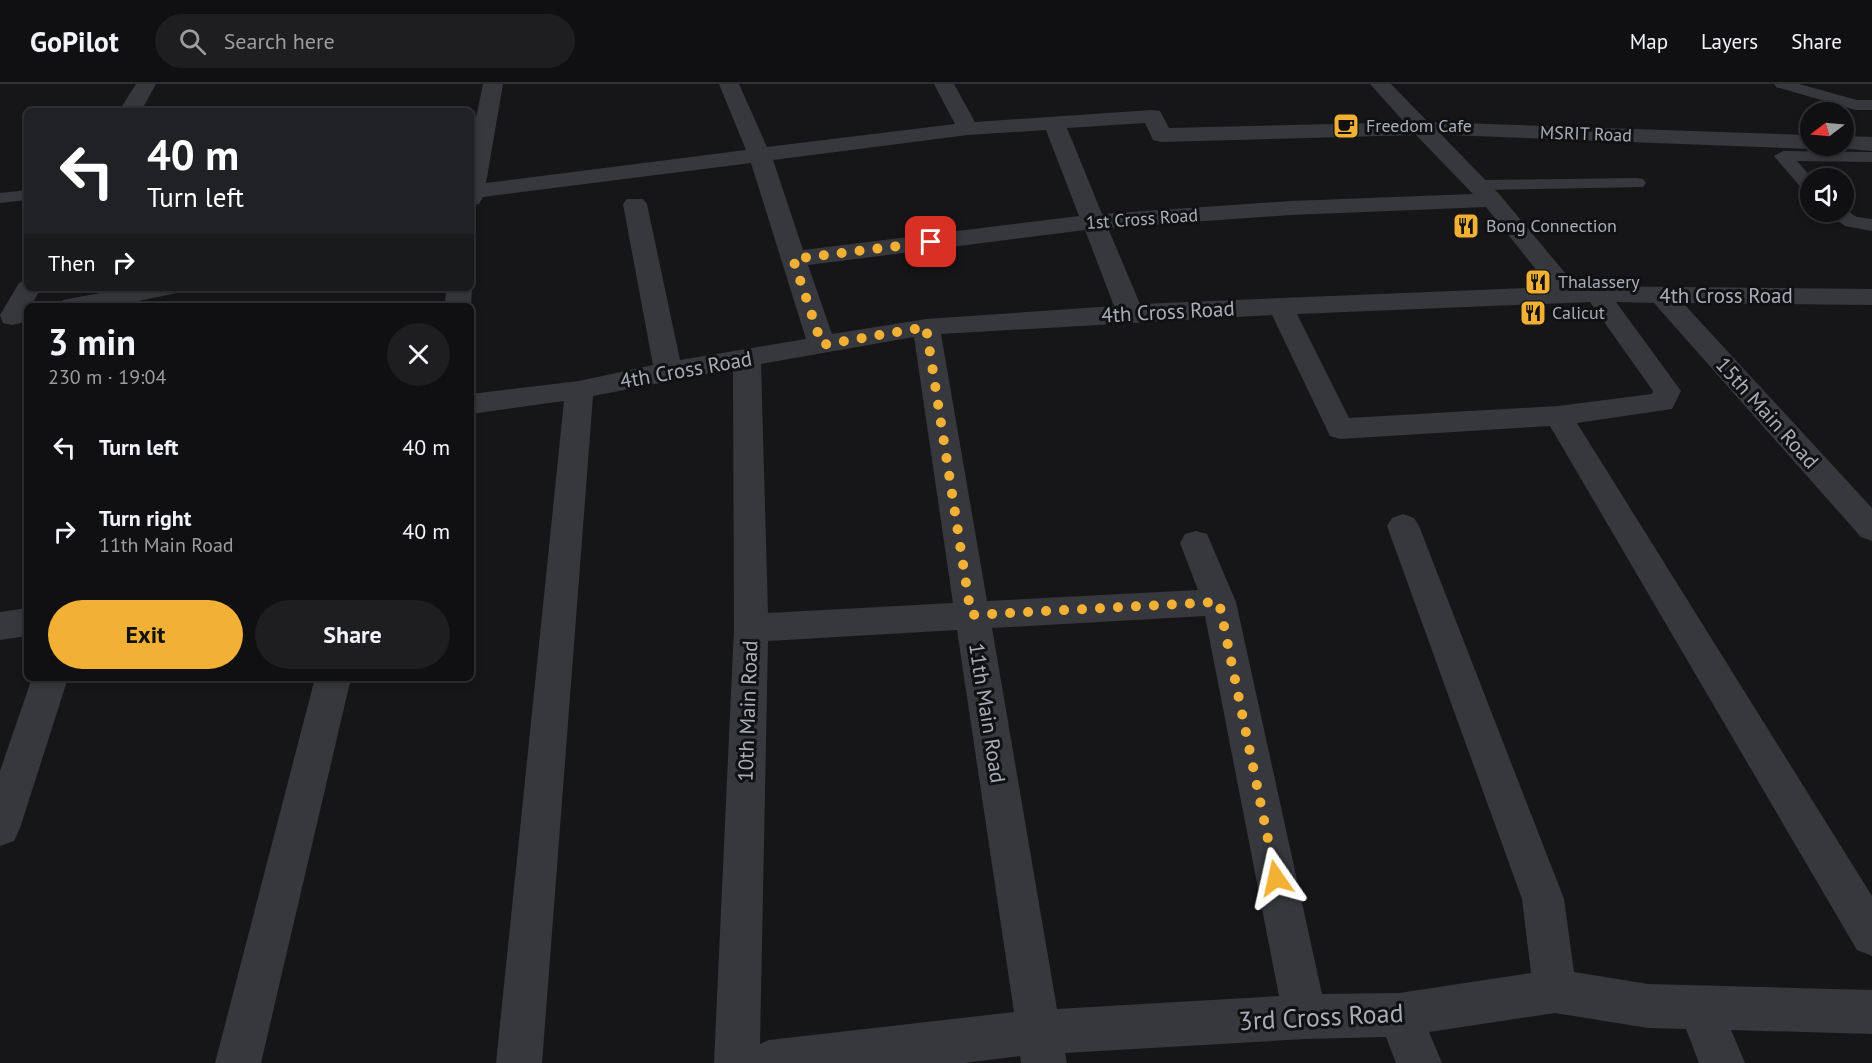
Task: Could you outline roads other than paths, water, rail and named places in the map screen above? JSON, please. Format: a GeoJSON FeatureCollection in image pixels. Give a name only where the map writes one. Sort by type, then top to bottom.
{"type":"FeatureCollection","features":[{"type":"Feature","properties":{"kind":"street"},"geometry":{"type":"LineString","coordinates":[[132,108],[146,84]]}},
{"type":"Feature","properties":{"kind":"street"},"geometry":{"type":"LineString","coordinates":[[474,189],[493,84]]}},
{"type":"Feature","properties":{"kind":"street"},"geometry":{"type":"LineString","coordinates":[[729,84],[760,156],[822,345]]}},
{"type":"Feature","properties":{"kind":"street"},"geometry":{"type":"LineString","coordinates":[[944,84],[968,129]]}},
{"type":"Feature","properties":{"kind":"street"},"geometry":{"type":"LineString","coordinates":[[1281,307],[1340,429],[1558,416],[1662,402],[1667,392],[1583,294],[1380,84]]}},
{"type":"Feature","properties":{"kind":"street","name":"MSRIT Road"},"geometry":{"type":"LineString","coordinates":[[1053,121],[1152,116],[1161,135],[1422,128],[1800,142]]}},
{"type":"Feature","properties":{"kind":"street"},"geometry":{"type":"LineString","coordinates":[[474,195],[968,129],[1053,121],[1130,313]]}},
{"type":"Feature","properties":{"kind":"street"},"geometry":{"type":"LineString","coordinates":[[1854,143],[1872,144]]}},
{"type":"Feature","properties":{"kind":"street","name":"1st Cross Road"},"geometry":{"type":"LineString","coordinates":[[793,259],[1092,222],[1485,193]]}},
{"type":"Feature","properties":{"kind":"street"},"geometry":{"type":"LineString","coordinates":[[635,204],[668,371]]}},
{"type":"Feature","properties":{"kind":"street"},"geometry":{"type":"LineString","coordinates":[[13,318],[26,291]]}},
{"type":"Feature","properties":{"kind":"street"},"geometry":{"type":"LineString","coordinates":[[88,303],[152,291]]}},
{"type":"Feature","properties":{"kind":"street","name":"4th Cross Road"},"geometry":{"type":"LineString","coordinates":[[474,404],[579,390],[668,371],[926,327],[1130,313],[1583,294],[1872,297]]}},
{"type":"Feature","properties":{"kind":"street","name":"15th Main Road"},"geometry":{"type":"LineString","coordinates":[[1662,296],[1872,529]]}},
{"type":"Feature","properties":{"kind":"street","name":"11th Main Road"},"geometry":{"type":"LineString","coordinates":[[926,327],[1041,1048]]}},
{"type":"Feature","properties":{"kind":"street","name":"10th Main Road"},"geometry":{"type":"LineString","coordinates":[[737,1063],[751,628],[747,359]]}},
{"type":"Feature","properties":{"kind":"street"},"geometry":{"type":"LineString","coordinates":[[519,1063],[579,390]]}},
{"type":"Feature","properties":{"kind":"street"},"geometry":{"type":"LineString","coordinates":[[1558,416],[1872,935]]}},
{"type":"Feature","properties":{"kind":"street"},"geometry":{"type":"LineString","coordinates":[[1403,526],[1543,899],[1555,991]]}},
{"type":"Feature","properties":{"kind":"street"},"geometry":{"type":"LineString","coordinates":[[1196,543],[1219,602],[1305,1017]]}},
{"type":"Feature","properties":{"kind":"street"},"geometry":{"type":"LineString","coordinates":[[751,628],[1219,602]]}},
{"type":"Feature","properties":{"kind":"street"},"geometry":{"type":"LineString","coordinates":[[0,626],[24,622]]}},
{"type":"Feature","properties":{"kind":"street"},"geometry":{"type":"LineString","coordinates":[[0,828],[49,681]]}},
{"type":"Feature","properties":{"kind":"street"},"geometry":{"type":"LineString","coordinates":[[238,1063],[332,681]]}},
{"type":"Feature","properties":{"kind":"street","name":"3rd Cross Road"},"geometry":{"type":"LineString","coordinates":[[769,1063],[1041,1048],[1305,1017],[1399,1015],[1555,991],[1648,1006],[1872,1012]]}},
{"type":"Feature","properties":{"kind":"street"},"geometry":{"type":"LineString","coordinates":[[1699,1007],[1722,1063]]}},
{"type":"Feature","properties":{"kind":"street"},"geometry":{"type":"LineString","coordinates":[[1399,1015],[1419,1063]]}},
{"type":"Feature","properties":{"kind":"lane"},"geometry":{"type":"LineString","coordinates":[[1782,84],[1856,105],[1872,105]]}},
{"type":"Feature","properties":{"kind":"lane"},"geometry":{"type":"LineString","coordinates":[[1800,175],[1783,156],[1872,158]]}},
{"type":"Feature","properties":{"kind":"lane"},"geometry":{"type":"LineString","coordinates":[[1485,193],[1637,183]]}},
{"type":"Feature","properties":{"kind":"lane"},"geometry":{"type":"LineString","coordinates":[[0,198],[24,195]]}},
{"type":"Feature","properties":{"kind":"lane"},"geometry":{"type":"LineString","coordinates":[[1852,222],[1872,225]]}},
{"type":"Feature","properties":{"kind":"place","name":"Freedom Cafe"},"geometry":{"type":"Point","coordinates":[1346,126]}},
{"type":"Feature","properties":{"kind":"place","name":"Bong Connection"},"geometry":{"type":"Point","coordinates":[1466,226]}},
{"type":"Feature","properties":{"kind":"place","name":"Thalassery"},"geometry":{"type":"Point","coordinates":[1538,282]}},
{"type":"Feature","properties":{"kind":"place","name":"Calicut"},"geometry":{"type":"Point","coordinates":[1533,313]}}]}
